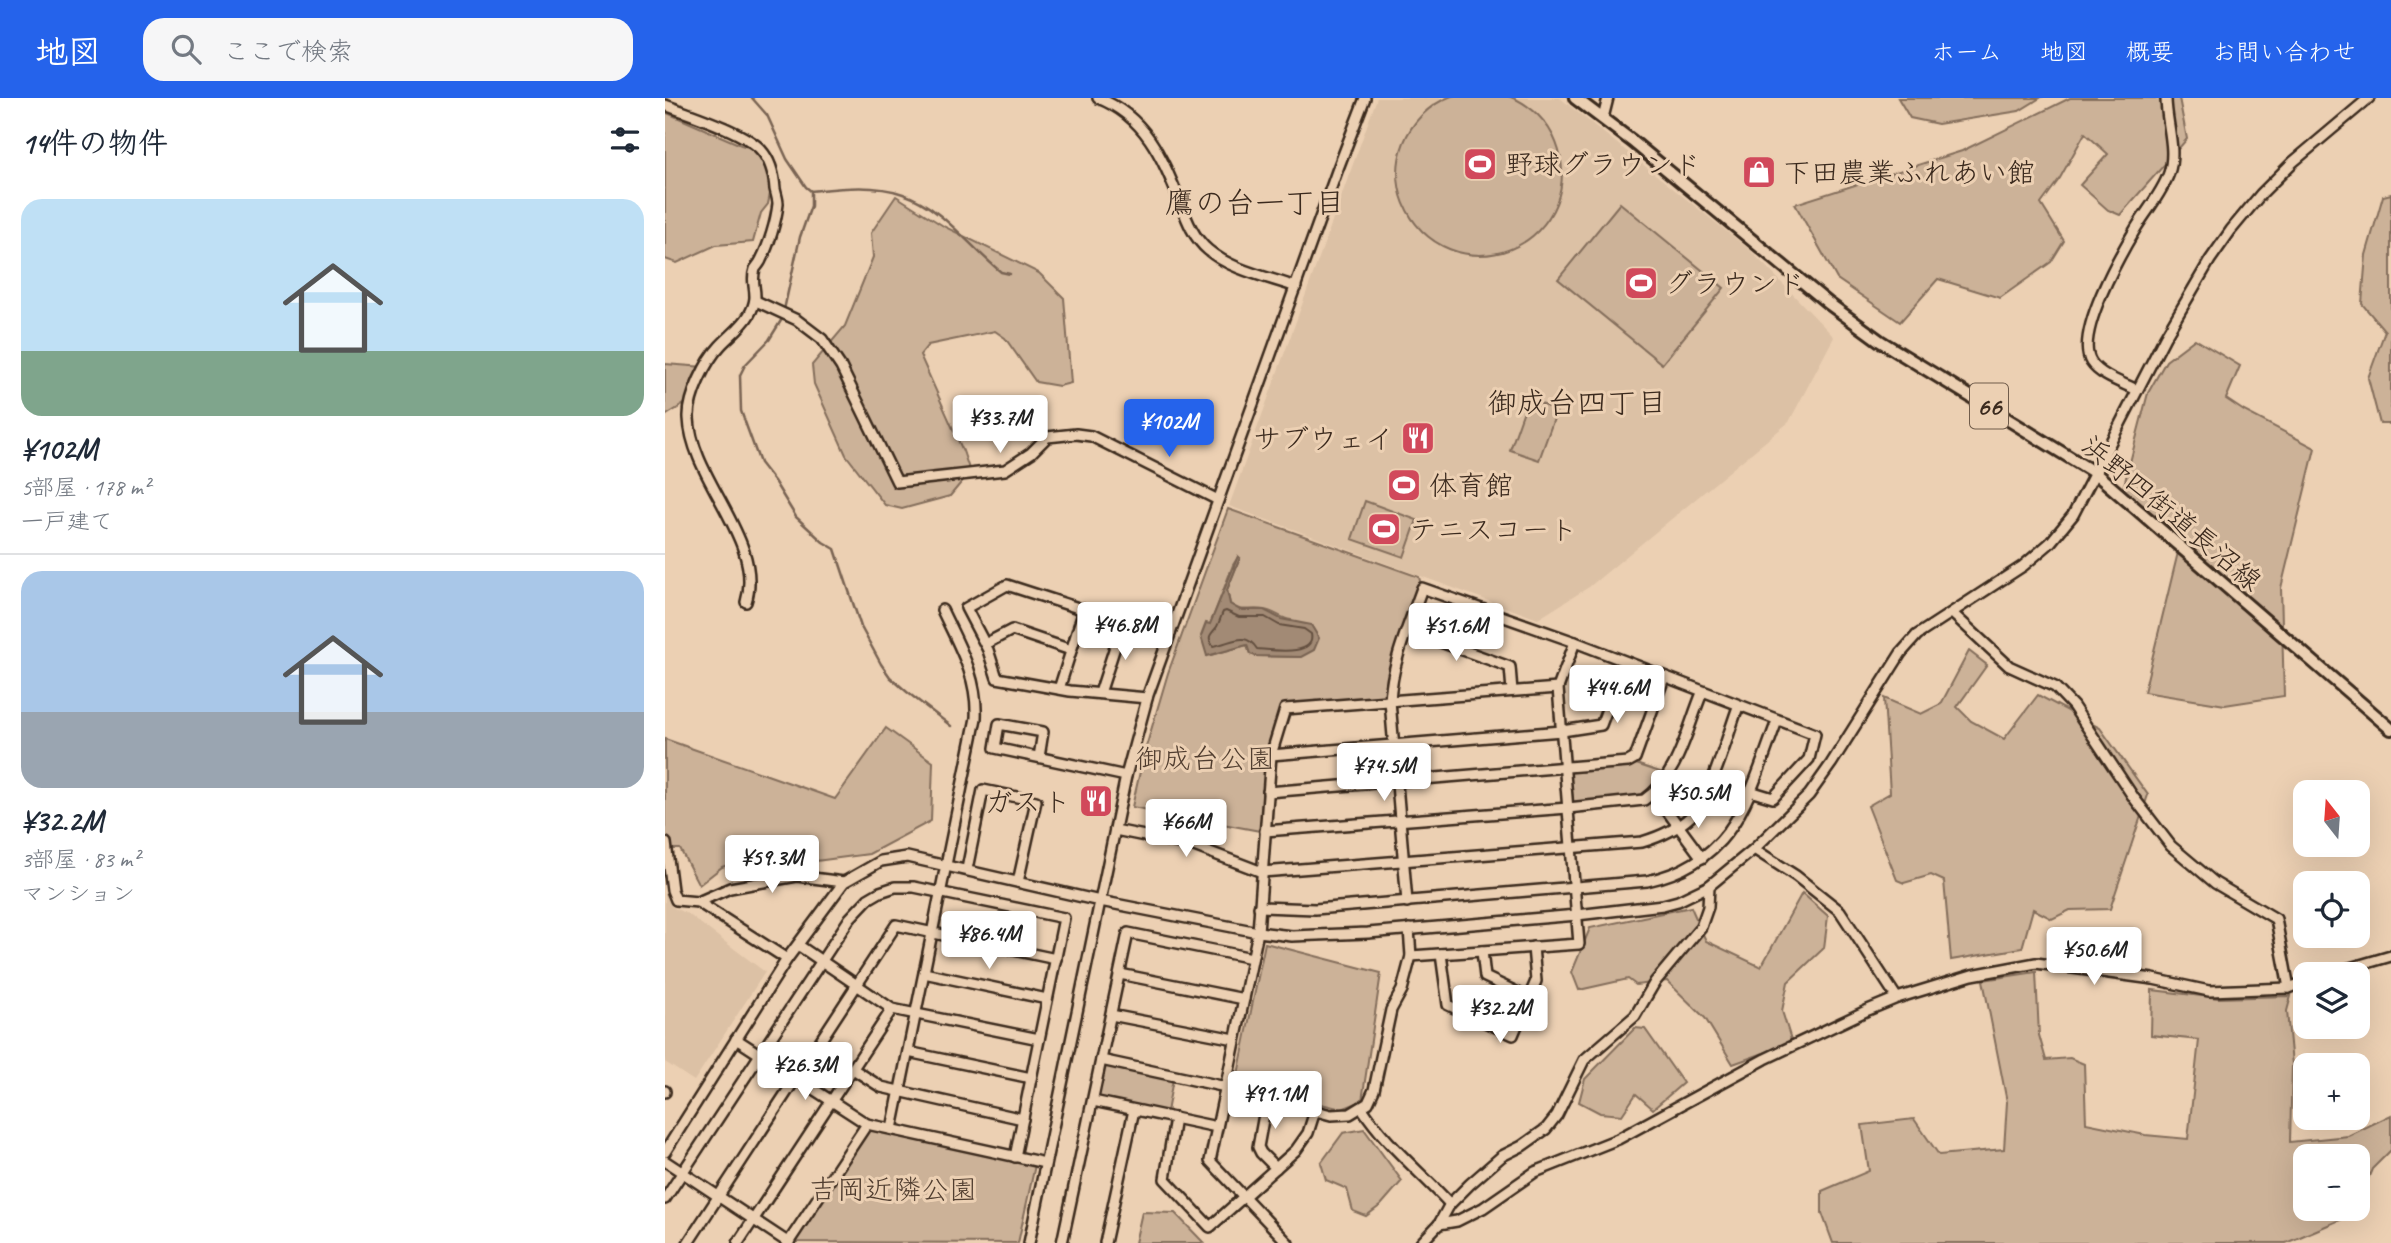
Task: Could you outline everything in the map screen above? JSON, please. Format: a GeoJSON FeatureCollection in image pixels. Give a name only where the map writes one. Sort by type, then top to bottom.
{"type":"FeatureCollection","features":[{"type":"Feature","properties":{"kind":"main road","name":"浜野四街道長沼線"},"geometry":{"type":"LineString","coordinates":[[1575,98],[1828,303],[1880,341],[2095,473],[2391,729]]}},
{"type":"Feature","properties":{"kind":"street"},"geometry":{"type":"LineString","coordinates":[[1098,98],[1117,107],[1148,135],[1160,153],[1193,232],[1207,249],[1224,261],[1296,287]]}},
{"type":"Feature","properties":{"kind":"street"},"geometry":{"type":"LineString","coordinates":[[1029,1243],[1126,776],[1147,698],[1365,98]]}},
{"type":"Feature","properties":{"kind":"street"},"geometry":{"type":"LineString","coordinates":[[1603,118],[1608,98]]}},
{"type":"Feature","properties":{"kind":"street"},"geometry":{"type":"LineString","coordinates":[[2137,390],[2092,364],[2089,358],[2088,332],[2098,302],[2129,239],[2164,186],[2170,170],[2172,155],[2166,98]]}},
{"type":"Feature","properties":{"kind":"street"},"geometry":{"type":"LineString","coordinates":[[665,1152],[787,958],[844,882],[871,866],[894,859],[907,857],[947,864],[1100,901],[1291,936],[1328,936],[1663,905],[1709,886],[1754,849],[1809,795],[1901,653],[1917,635],[2023,566],[2050,543],[2073,515],[2191,291],[2231,230],[2261,194],[2294,162],[2369,98]]}},
{"type":"Feature","properties":{"kind":"street"},"geometry":{"type":"LineString","coordinates":[[665,105],[748,139],[763,152],[773,169],[778,202],[762,259],[755,269],[757,301],[748,317],[720,345],[705,367],[688,416],[700,463],[735,529],[745,558],[750,582],[746,602]]}},
{"type":"Feature","properties":{"kind":"street"},"geometry":{"type":"LineString","coordinates":[[757,301],[797,320],[822,339],[841,367],[897,482],[1005,470],[1031,453],[1047,438],[1076,434],[1091,436],[1218,500]]}},
{"type":"Feature","properties":{"kind":"street"},"geometry":{"type":"LineString","coordinates":[[1147,698],[997,678],[985,644],[966,608],[1007,586],[1168,637]]}},
{"type":"Feature","properties":{"kind":"street"},"geometry":{"type":"LineString","coordinates":[[1407,902],[1390,701],[1391,681],[1422,588],[1575,642],[1702,693],[1815,734],[1809,759],[1773,798],[1750,791]]}},
{"type":"Feature","properties":{"kind":"street"},"geometry":{"type":"LineString","coordinates":[[892,1129],[976,718],[977,699],[971,671],[942,610]]}},
{"type":"Feature","properties":{"kind":"street"},"geometry":{"type":"LineString","coordinates":[[1059,688],[1084,610]]}},
{"type":"Feature","properties":{"kind":"street"},"geometry":{"type":"LineString","coordinates":[[1951,614],[2008,666],[2055,687],[2073,706],[2134,798],[2171,846],[2215,883],[2276,919],[2289,988]]}},
{"type":"Feature","properties":{"kind":"street"},"geometry":{"type":"LineString","coordinates":[[1100,693],[1123,622]]}},
{"type":"Feature","properties":{"kind":"street"},"geometry":{"type":"LineString","coordinates":[[985,644],[1012,630],[1071,650]]}},
{"type":"Feature","properties":{"kind":"street"},"geometry":{"type":"LineString","coordinates":[[1407,630],[1510,667],[1512,691]]}},
{"type":"Feature","properties":{"kind":"street"},"geometry":{"type":"LineString","coordinates":[[1411,956],[1579,944],[1558,688],[1575,642]]}},
{"type":"Feature","properties":{"kind":"street"},"geometry":{"type":"LineString","coordinates":[[1271,755],[1562,731],[1601,725],[1625,663]]}},
{"type":"Feature","properties":{"kind":"street"},"geometry":{"type":"LineString","coordinates":[[1268,792],[1632,761],[1664,678]]}},
{"type":"Feature","properties":{"kind":"street"},"geometry":{"type":"LineString","coordinates":[[1288,1243],[1210,1161],[1258,932],[1271,755],[1285,709],[1558,688]]}},
{"type":"Feature","properties":{"kind":"street"},"geometry":{"type":"LineString","coordinates":[[1265,831],[1644,800],[1654,793],[1670,774],[1702,693]]}},
{"type":"Feature","properties":{"kind":"street"},"geometry":{"type":"LineString","coordinates":[[1115,830],[1194,846],[1262,872],[1641,842],[1678,827],[1692,816],[1706,794],[1738,706]]}},
{"type":"Feature","properties":{"kind":"street"},"geometry":{"type":"LineString","coordinates":[[1259,907],[1315,909],[1647,881],[1667,877],[1688,868],[1725,838],[1740,815],[1777,721]]}},
{"type":"Feature","properties":{"kind":"street"},"geometry":{"type":"LineString","coordinates":[[1039,757],[1043,732],[999,724],[995,748],[1126,776]]}},
{"type":"Feature","properties":{"kind":"street"},"geometry":{"type":"LineString","coordinates":[[967,869],[983,790],[1036,800],[1018,882]]}},
{"type":"Feature","properties":{"kind":"street"},"geometry":{"type":"LineString","coordinates":[[1654,793],[1702,858]]}},
{"type":"Feature","properties":{"kind":"street"},"geometry":{"type":"LineString","coordinates":[[666,842],[673,895],[676,900],[698,902],[787,958]]}},
{"type":"Feature","properties":{"kind":"street"},"geometry":{"type":"LineString","coordinates":[[1754,849],[1796,876],[1840,911],[1897,998]]}},
{"type":"Feature","properties":{"kind":"street"},"geometry":{"type":"LineString","coordinates":[[698,902],[730,888],[797,876],[844,882]]}},
{"type":"Feature","properties":{"kind":"street"},"geometry":{"type":"LineString","coordinates":[[1421,1243],[1439,1224],[1450,1204],[1486,1169],[1546,1129],[1557,1115],[1584,1060],[1635,1016],[1655,982],[1701,927],[1708,907],[1709,886]]}},
{"type":"Feature","properties":{"kind":"street"},"geometry":{"type":"LineString","coordinates":[[665,1199],[850,918],[868,898],[895,887],[941,891],[1064,918],[1015,1157]]}},
{"type":"Feature","properties":{"kind":"street"},"geometry":{"type":"LineString","coordinates":[[688,1243],[896,925],[1056,959]]}},
{"type":"Feature","properties":{"kind":"street"},"geometry":{"type":"LineString","coordinates":[[1101,1060],[1226,1087],[1315,1111],[1341,1115],[1361,1108],[1374,1090],[1391,1010],[1402,989],[1411,956],[1409,929]]}},
{"type":"Feature","properties":{"kind":"street"},"geometry":{"type":"LineString","coordinates":[[1062,1243],[1128,933],[1252,957]]}},
{"type":"Feature","properties":{"kind":"street"},"geometry":{"type":"LineString","coordinates":[[798,944],[892,1009],[1039,1039]]}},
{"type":"Feature","properties":{"kind":"street"},"geometry":{"type":"LineString","coordinates":[[1441,954],[1448,1005],[1513,1035],[1535,981],[1533,947]]}},
{"type":"Feature","properties":{"kind":"street"},"geometry":{"type":"LineString","coordinates":[[1482,951],[1485,977],[1529,998]]}},
{"type":"Feature","properties":{"kind":"street"},"geometry":{"type":"LineString","coordinates":[[2370,962],[2391,956]]}},
{"type":"Feature","properties":{"kind":"street"},"geometry":{"type":"LineString","coordinates":[[1439,1224],[1457,1222],[1483,1208],[1535,1172],[1618,1139],[1765,1059],[1897,998],[1972,975],[2036,963],[2153,979],[2209,991],[2293,986]]}},
{"type":"Feature","properties":{"kind":"street"},"geometry":{"type":"LineString","coordinates":[[924,973],[1047,999]]}},
{"type":"Feature","properties":{"kind":"street"},"geometry":{"type":"LineString","coordinates":[[1120,974],[1244,999]]}},
{"type":"Feature","properties":{"kind":"street"},"geometry":{"type":"LineString","coordinates":[[738,1243],[892,1009]]}},
{"type":"Feature","properties":{"kind":"street"},"geometry":{"type":"LineString","coordinates":[[1111,1015],[1235,1039]]}},
{"type":"Feature","properties":{"kind":"street"},"geometry":{"type":"LineString","coordinates":[[736,1039],[867,1124],[1045,1163]]}},
{"type":"Feature","properties":{"kind":"street"},"geometry":{"type":"LineString","coordinates":[[908,1052],[1031,1078]]}},
{"type":"Feature","properties":{"kind":"street"},"geometry":{"type":"LineString","coordinates":[[853,1069],[881,1087],[1023,1119]]}},
{"type":"Feature","properties":{"kind":"street"},"geometry":{"type":"LineString","coordinates":[[1266,1097],[1258,1146],[1261,1153],[1276,1168]]}},
{"type":"Feature","properties":{"kind":"street"},"geometry":{"type":"LineString","coordinates":[[1093,1101],[1217,1127]]}},
{"type":"Feature","properties":{"kind":"street"},"geometry":{"type":"LineString","coordinates":[[1361,1108],[1387,1142],[1450,1204]]}},
{"type":"Feature","properties":{"kind":"street"},"geometry":{"type":"LineString","coordinates":[[1105,1243],[1134,1110]]}},
{"type":"Feature","properties":{"kind":"street"},"geometry":{"type":"LineString","coordinates":[[1175,1118],[1164,1175],[1167,1183],[1210,1227],[1303,1142],[1315,1111]]}},
{"type":"Feature","properties":{"kind":"street"},"geometry":{"type":"LineString","coordinates":[[665,1161],[789,1243],[867,1124]]}},
{"type":"Feature","properties":{"kind":"shaded area"},"geometry":{"type":"Polygon","coordinates":[[[1377,98],[1560,98],[1750,250],[1834,337],[1789,422],[1589,587],[1538,619],[1229,506],[1377,98]]]}},
{"type":"Feature","properties":{"kind":"shaded area"},"geometry":{"type":"Polygon","coordinates":[[[665,890],[672,907],[688,914],[765,972],[694,1081],[665,1062],[665,890]]]}},
{"type":"Feature","properties":{"kind":"green space","name":"野球グラウンド"},"geometry":{"type":"Polygon","coordinates":[[[1480,91],[1511,97],[1538,115],[1556,142],[1562,173],[1556,204],[1538,231],[1511,249],[1480,255],[1449,249],[1422,231],[1404,204],[1398,173],[1404,142],[1422,115],[1449,97],[1480,91]]]}},
{"type":"Feature","properties":{"kind":"green space"},"geometry":{"type":"Polygon","coordinates":[[[1898,98],[2040,98],[2019,111],[1938,124],[1910,118],[1898,98]]]}},
{"type":"Feature","properties":{"kind":"green space"},"geometry":{"type":"Polygon","coordinates":[[[2070,98],[2179,98],[2187,139],[2120,215],[2108,210],[2080,185],[2108,154],[2085,133],[2060,178],[2041,204],[2064,241],[2051,262],[2000,298],[1938,279],[1900,322],[1837,279],[1795,204],[1962,151],[2070,98]]]}},
{"type":"Feature","properties":{"kind":"green space"},"geometry":{"type":"Polygon","coordinates":[[[665,112],[741,145],[770,153],[775,168],[768,204],[761,213],[753,242],[716,245],[677,263],[665,259],[665,112]]]}},
{"type":"Feature","properties":{"kind":"green space"},"geometry":{"type":"Polygon","coordinates":[[[2391,194],[2391,424],[2380,424],[2368,378],[2385,331],[2362,304],[2366,255],[2383,196],[2391,194]]]}},
{"type":"Feature","properties":{"kind":"green space"},"geometry":{"type":"Polygon","coordinates":[[[896,196],[945,227],[1039,273],[1064,298],[1071,383],[1059,386],[1036,382],[1005,338],[995,331],[928,345],[920,355],[970,472],[950,496],[902,509],[885,505],[846,455],[814,384],[812,365],[845,326],[873,257],[871,233],[896,196]]]}},
{"type":"Feature","properties":{"kind":"green space","name":"グラウンド"},"geometry":{"type":"Polygon","coordinates":[[[1620,203],[1724,288],[1662,364],[1558,279],[1620,203]]]}},
{"type":"Feature","properties":{"kind":"green space"},"geometry":{"type":"Polygon","coordinates":[[[2195,339],[2240,366],[2226,399],[2315,448],[2281,588],[2284,696],[2225,705],[2144,692],[2181,540],[2166,522],[2122,493],[2148,393],[2166,361],[2195,339]]]}},
{"type":"Feature","properties":{"kind":"green space"},"geometry":{"type":"Polygon","coordinates":[[[665,364],[704,367],[692,399],[665,416],[665,364]]]}},
{"type":"Feature","properties":{"kind":"green space"},"geometry":{"type":"Polygon","coordinates":[[[1528,399],[1557,410],[1539,460],[1510,450],[1528,399]]]}},
{"type":"Feature","properties":{"kind":"green space","name":"テニスコート"},"geometry":{"type":"Polygon","coordinates":[[[1365,501],[1417,520],[1404,557],[1352,539],[1365,501]]]}},
{"type":"Feature","properties":{"kind":"green space","name":"御成台公園"},"geometry":{"type":"Polygon","coordinates":[[[1228,509],[1419,577],[1421,585],[1387,694],[1383,698],[1284,705],[1266,752],[1260,831],[1132,807],[1144,754],[1168,673],[1228,509]],[[1238,557],[1233,565],[1210,625],[1207,656],[1247,645],[1250,654],[1256,656],[1298,657],[1291,620],[1268,611],[1242,610],[1230,604],[1227,590],[1240,558],[1238,557]]]}},
{"type":"Feature","properties":{"kind":"green space"},"geometry":{"type":"Polygon","coordinates":[[[1969,651],[1987,665],[1957,707],[1971,721],[2004,739],[2038,695],[2100,728],[2148,795],[2110,909],[2070,910],[2052,919],[2033,909],[2022,948],[1951,960],[1944,881],[1931,875],[1904,883],[1897,880],[1868,806],[1890,793],[1884,698],[1921,714],[1941,704],[1969,651]]]}},
{"type":"Feature","properties":{"kind":"green space"},"geometry":{"type":"Polygon","coordinates":[[[886,728],[933,762],[931,821],[869,854],[801,863],[784,847],[722,867],[699,885],[680,849],[665,849],[665,739],[835,799],[886,728]]]}},
{"type":"Feature","properties":{"kind":"green space"},"geometry":{"type":"Polygon","coordinates":[[[1636,764],[1666,774],[1644,797],[1576,804],[1573,801],[1570,773],[1573,770],[1636,764]]]}},
{"type":"Feature","properties":{"kind":"green space"},"geometry":{"type":"Polygon","coordinates":[[[1802,893],[1828,916],[1824,948],[1788,982],[1782,1011],[1792,1043],[1733,1064],[1705,1018],[1667,981],[1636,985],[1628,979],[1579,990],[1572,972],[1590,928],[1691,907],[1706,941],[1761,967],[1802,893]]]}},
{"type":"Feature","properties":{"kind":"green space"},"geometry":{"type":"Polygon","coordinates":[[[1265,943],[1381,973],[1362,1101],[1342,1109],[1236,1084],[1265,943]]]}},
{"type":"Feature","properties":{"kind":"green space"},"geometry":{"type":"Polygon","coordinates":[[[2036,972],[2039,1035],[2046,1060],[2070,1058],[2084,1064],[2086,1123],[2145,1135],[2188,1139],[2199,1040],[2151,1035],[2152,990],[2218,998],[2291,996],[2287,1011],[2292,1065],[2290,1142],[2348,1136],[2360,1130],[2370,1130],[2370,1125],[2391,1115],[2391,1150],[2370,1174],[2370,1144],[2293,1144],[2293,1221],[2338,1221],[2286,1243],[1833,1243],[1822,1213],[1822,1191],[1869,1171],[1862,1125],[1914,1119],[1939,1155],[2004,1149],[2007,1102],[1983,980],[2036,972]]]}},
{"type":"Feature","properties":{"kind":"green space"},"geometry":{"type":"Polygon","coordinates":[[[1635,1028],[1645,1029],[1683,1083],[1653,1109],[1636,1094],[1622,1115],[1600,1113],[1579,1102],[1585,1079],[1635,1028]]]}},
{"type":"Feature","properties":{"kind":"green space"},"geometry":{"type":"Polygon","coordinates":[[[1107,1065],[1173,1079],[1167,1112],[1101,1100],[1098,1094],[1103,1068],[1107,1065]]]}},
{"type":"Feature","properties":{"kind":"green space"},"geometry":{"type":"Polygon","coordinates":[[[1364,1129],[1402,1181],[1381,1205],[1366,1216],[1353,1211],[1347,1189],[1326,1180],[1321,1163],[1343,1133],[1364,1129]]]}},
{"type":"Feature","properties":{"kind":"green space","name":"吉岡近隣公園"},"geometry":{"type":"Polygon","coordinates":[[[872,1130],[1035,1165],[1018,1243],[794,1242],[865,1132],[872,1130]]]}},
{"type":"Feature","properties":{"kind":"green space"},"geometry":{"type":"Polygon","coordinates":[[[1142,1212],[1175,1213],[1204,1243],[1135,1243],[1142,1212]]]}},
{"type":"Feature","properties":{"kind":"water"},"geometry":{"type":"Polygon","coordinates":[[[1238,556],[1240,558],[1227,590],[1230,604],[1240,610],[1264,610],[1281,619],[1311,625],[1319,638],[1314,650],[1301,657],[1256,656],[1250,654],[1247,645],[1207,656],[1201,636],[1206,623],[1210,624],[1238,556]]]}},
{"type":"Feature","properties":{"kind":"waterway"},"geometry":{"type":"LineString","coordinates":[[752,98],[767,115],[787,159],[811,191],[869,188],[903,194],[930,208],[1001,272],[1010,274]]}},
{"type":"Feature","properties":{"kind":"waterway"},"geometry":{"type":"LineString","coordinates":[[811,191],[811,206],[800,237],[782,319],[769,340],[745,365],[740,375],[741,411],[760,463],[796,517],[823,542],[835,549],[861,627],[881,664],[890,677],[951,726]]}},
{"type":"Feature","properties":{"kind":"place","name":"野球グラウンド"},"geometry":{"type":"Point","coordinates":[1480,164]}},
{"type":"Feature","properties":{"kind":"place","name":"下田農業ふれあい館"},"geometry":{"type":"Point","coordinates":[1759,172]}},
{"type":"Feature","properties":{"kind":"place","name":"グラウンド"},"geometry":{"type":"Point","coordinates":[1641,283]}},
{"type":"Feature","properties":{"kind":"place","name":"サブウェイ"},"geometry":{"type":"Point","coordinates":[1418,438]}},
{"type":"Feature","properties":{"kind":"place","name":"体育館"},"geometry":{"type":"Point","coordinates":[1404,485]}},
{"type":"Feature","properties":{"kind":"place","name":"テニスコート"},"geometry":{"type":"Point","coordinates":[1384,529]}},
{"type":"Feature","properties":{"kind":"place","name":"ガスト"},"geometry":{"type":"Point","coordinates":[1096,801]}},
{"type":"Feature","properties":{"kind":"district","name":"鷹の台一丁目"},"geometry":{"type":"Point","coordinates":[1255,203]}},
{"type":"Feature","properties":{"kind":"district","name":"御成台四丁目"},"geometry":{"type":"Point","coordinates":[1577,403]}}]}
